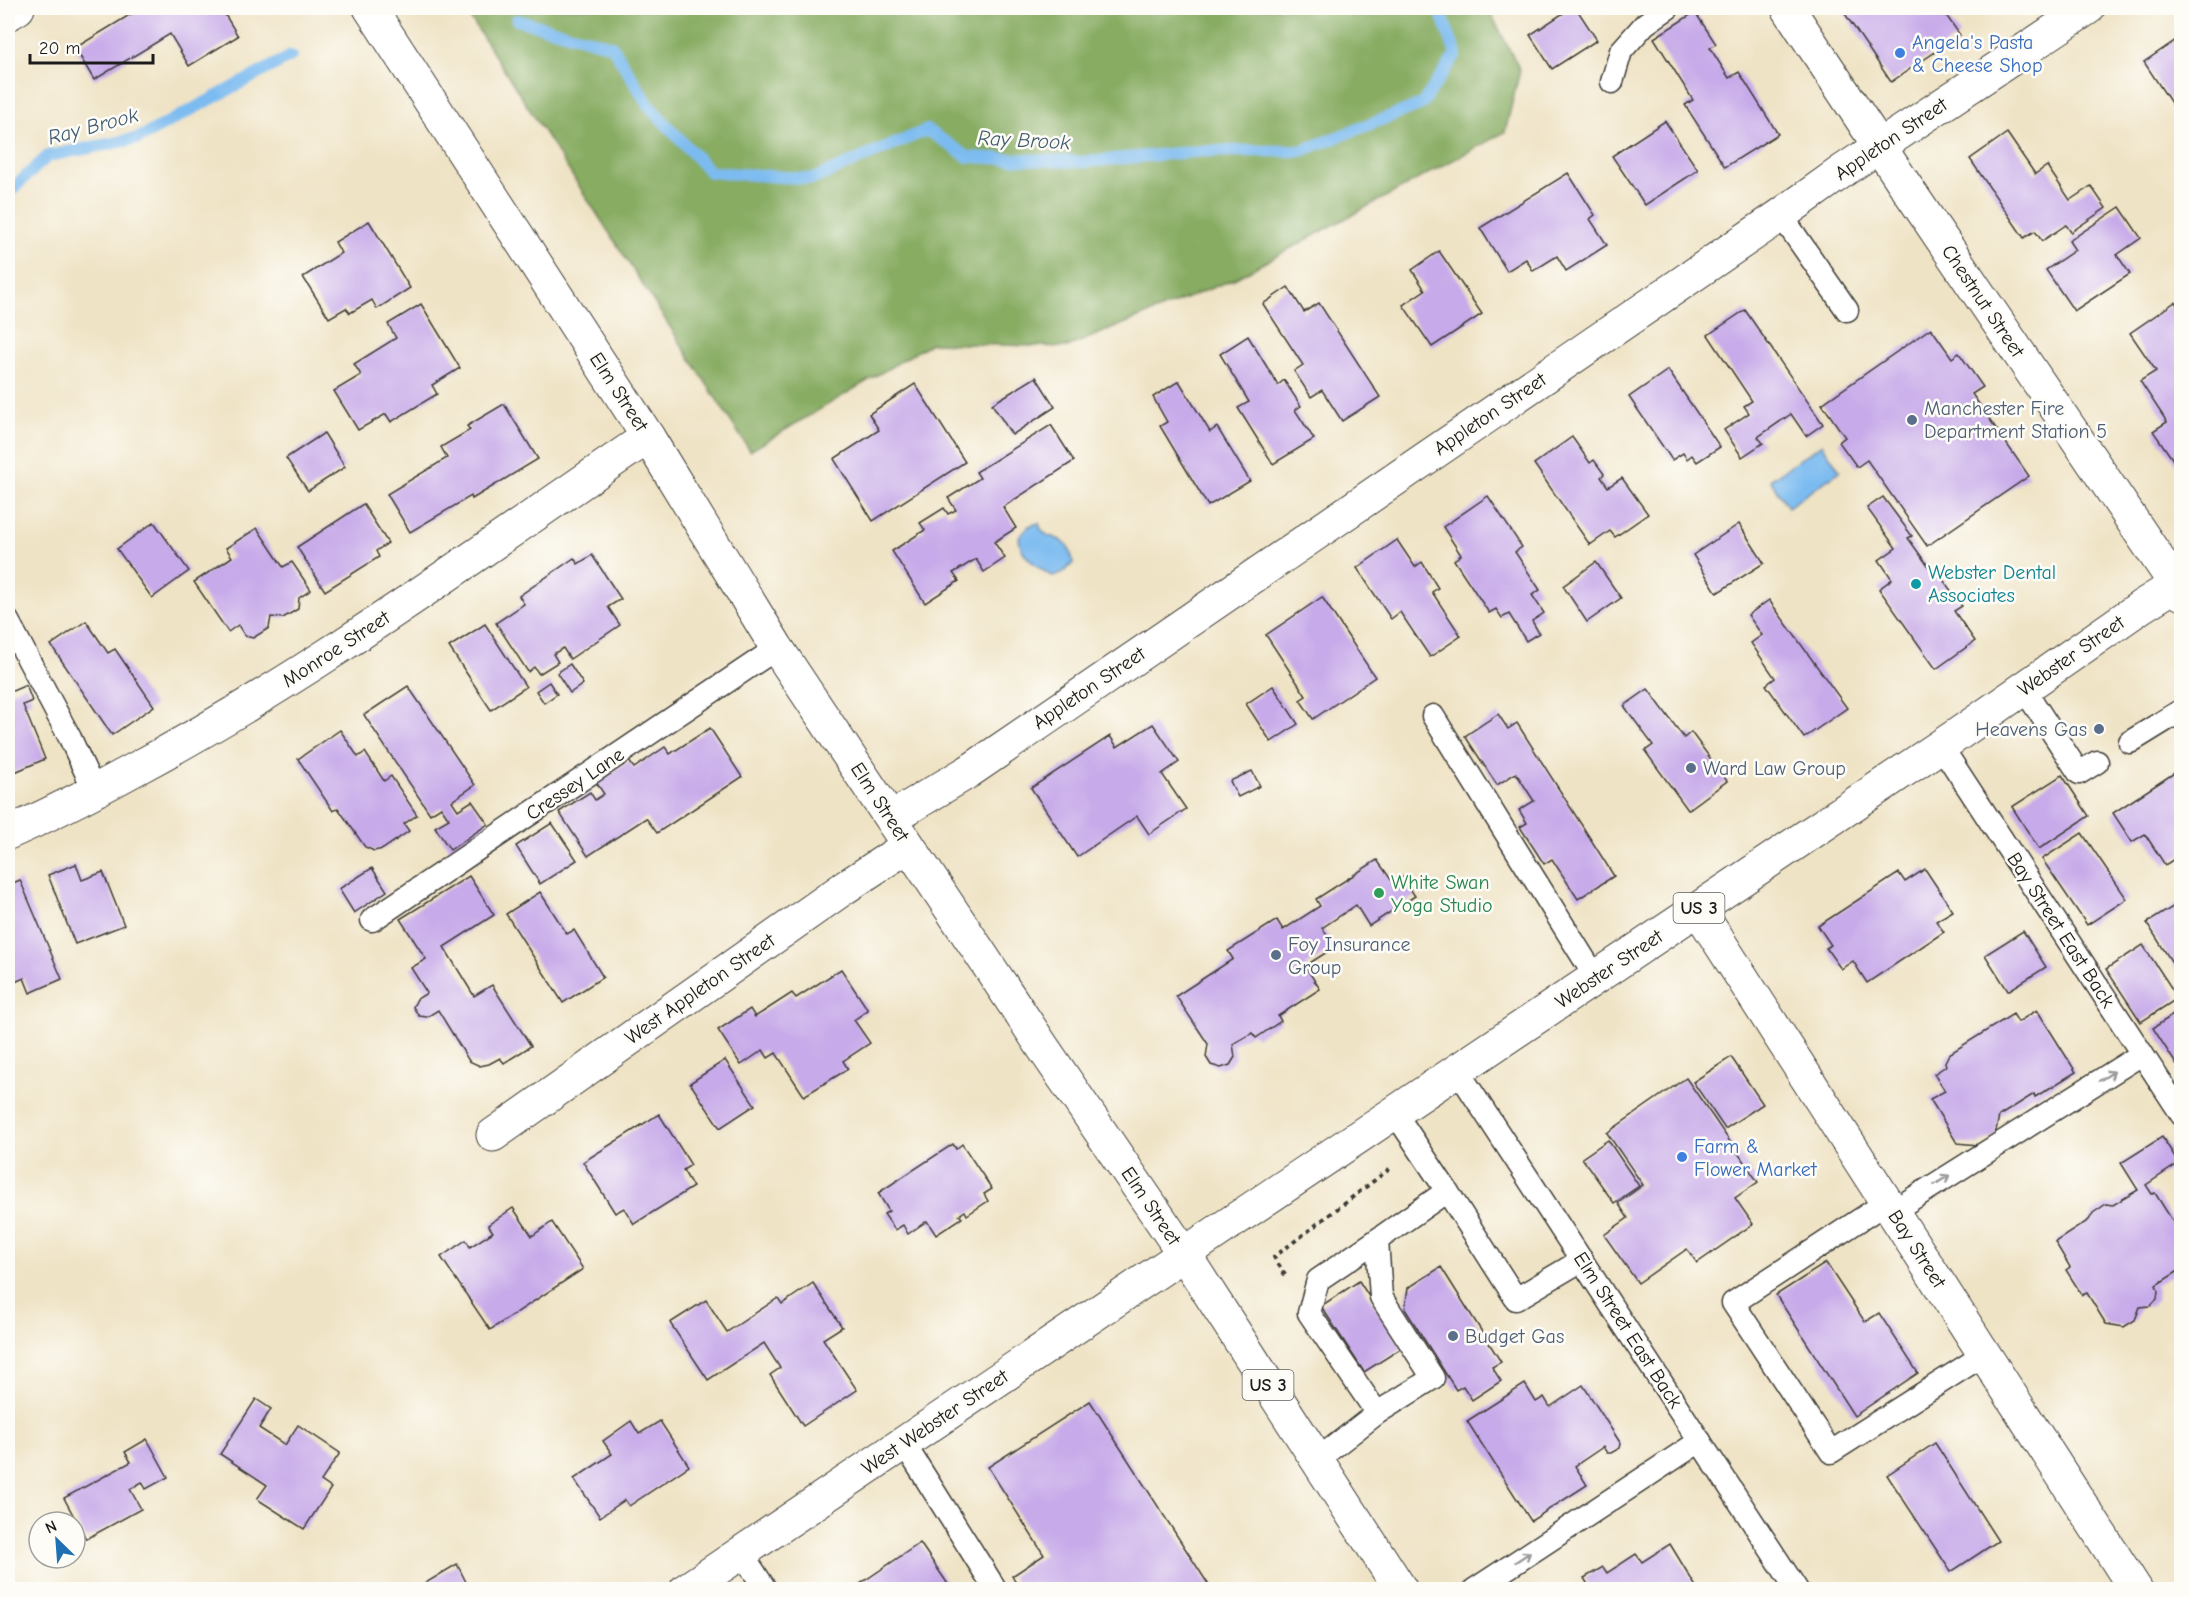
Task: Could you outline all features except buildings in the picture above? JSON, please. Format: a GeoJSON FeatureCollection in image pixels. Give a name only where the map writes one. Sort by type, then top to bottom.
{"type":"FeatureCollection","features":[{"type":"Feature","properties":{"kind":"street"},"geometry":{"type":"LineString","coordinates":[[8,14],[18,8]]}},
{"type":"Feature","properties":{"kind":"street","name":"Elm Street"},"geometry":{"type":"LineString","coordinates":[[370,8],[648,437],[777,648],[1184,1254],[1401,1590]]}},
{"type":"Feature","properties":{"kind":"street","name":"Chestnut Street"},"geometry":{"type":"LineString","coordinates":[[1788,8],[1879,147],[2180,586]]}},
{"type":"Feature","properties":{"kind":"street","name":"Appleton Street"},"geometry":{"type":"LineString","coordinates":[[891,818],[968,772],[1879,147],[2088,8]]}},
{"type":"Feature","properties":{"kind":"street","name":"Monroe Street"},"geometry":{"type":"LineString","coordinates":[[8,833],[206,731],[367,630],[648,437]]}},
{"type":"Feature","properties":{"kind":"street","name":"Webster Street"},"geometry":{"type":"LineString","coordinates":[[1184,1254],[1941,746],[2142,606],[2180,586]]}},
{"type":"Feature","properties":{"kind":"street","name":"West Appleton Street"},"geometry":{"type":"LineString","coordinates":[[493,1135],[908,846]]}},
{"type":"Feature","properties":{"kind":"street","name":"Bay Street"},"geometry":{"type":"LineString","coordinates":[[1698,909],[2136,1590]]}},
{"type":"Feature","properties":{"kind":"street","name":"West Webster Street"},"geometry":{"type":"LineString","coordinates":[[686,1590],[1184,1254]]}},
{"type":"Feature","properties":{"kind":"lane"},"geometry":{"type":"LineString","coordinates":[[1612,82],[1621,51],[1645,24],[1668,8]]}},
{"type":"Feature","properties":{"kind":"lane"},"geometry":{"type":"LineString","coordinates":[[1781,215],[1847,310]]}},
{"type":"Feature","properties":{"kind":"lane"},"geometry":{"type":"LineString","coordinates":[[8,621],[70,738],[94,790]]}},
{"type":"Feature","properties":{"kind":"lane","name":"Cressey Lane"},"geometry":{"type":"LineString","coordinates":[[372,920],[777,648]]}},
{"type":"Feature","properties":{"kind":"lane"},"geometry":{"type":"LineString","coordinates":[[2024,689],[2079,773],[2097,762]]}},
{"type":"Feature","properties":{"kind":"lane"},"geometry":{"type":"LineString","coordinates":[[2130,742],[2181,710]]}},
{"type":"Feature","properties":{"kind":"lane"},"geometry":{"type":"LineString","coordinates":[[1433,716],[1596,978]]}},
{"type":"Feature","properties":{"kind":"lane","name":"Bay Street East Back"},"geometry":{"type":"LineString","coordinates":[[1941,746],[2181,1115]]}},
{"type":"Feature","properties":{"kind":"lane"},"geometry":{"type":"LineString","coordinates":[[1985,1354],[1831,1452],[1733,1303],[2142,1054]]}},
{"type":"Feature","properties":{"kind":"lane","name":"Elm Street East Back"},"geometry":{"type":"LineString","coordinates":[[1458,1071],[1797,1590]]}},
{"type":"Feature","properties":{"kind":"lane"},"geometry":{"type":"LineString","coordinates":[[1395,1113],[1516,1299],[1582,1260]]}},
{"type":"Feature","properties":{"kind":"lane"},"geometry":{"type":"LineString","coordinates":[[1377,1413],[1309,1313],[1318,1280],[1446,1191]]}},
{"type":"Feature","properties":{"kind":"lane"},"geometry":{"type":"LineString","coordinates":[[1317,1460],[1377,1413],[1433,1378],[1381,1297],[1377,1240]]}},
{"type":"Feature","properties":{"kind":"lane"},"geometry":{"type":"LineString","coordinates":[[1474,1590],[1700,1441]]}},
{"type":"Feature","properties":{"kind":"lane"},"geometry":{"type":"LineString","coordinates":[[903,1443],[996,1590]]}},
{"type":"Feature","properties":{"kind":"lane"},"geometry":{"type":"LineString","coordinates":[[741,1552],[766,1590]]}},
{"type":"Feature","properties":{"kind":"green space"},"geometry":{"type":"Polygon","coordinates":[[[464,8],[1488,8],[1520,70],[1505,132],[1234,279],[1067,347],[931,343],[750,451],[464,8]]]}},
{"type":"Feature","properties":{"kind":"water"},"geometry":{"type":"Polygon","coordinates":[[[1822,444],[1840,471],[1788,507],[1770,480],[1822,444]]]}},
{"type":"Feature","properties":{"kind":"water"},"geometry":{"type":"Polygon","coordinates":[[[1039,523],[1045,534],[1061,541],[1070,552],[1073,563],[1062,574],[1051,576],[1030,560],[1022,550],[1019,537],[1029,526],[1039,523]]]}},
{"type":"Feature","properties":{"kind":"waterway","name":"Ray Brook"},"geometry":{"type":"LineString","coordinates":[[517,20],[612,46],[650,107],[710,172],[813,179],[927,130],[968,157],[1083,162],[1201,151],[1301,151],[1422,104],[1456,54],[1439,8]]}},
{"type":"Feature","properties":{"kind":"waterway","name":"Ray Brook"},"geometry":{"type":"LineString","coordinates":[[8,193],[48,156],[139,138],[291,56]]}},
{"type":"Feature","properties":{"kind":"place","name":"Angela's Pasta & Cheese Shop"},"geometry":{"type":"Point","coordinates":[1900,53]}},
{"type":"Feature","properties":{"kind":"place","name":"Manchester Fire Department Station 5"},"geometry":{"type":"Point","coordinates":[1912,420]}},
{"type":"Feature","properties":{"kind":"place","name":"Webster Dental Associates"},"geometry":{"type":"Point","coordinates":[1916,584]}},
{"type":"Feature","properties":{"kind":"place","name":"Heavens Gas"},"geometry":{"type":"Point","coordinates":[2099,729]}},
{"type":"Feature","properties":{"kind":"place","name":"Ward Law Group"},"geometry":{"type":"Point","coordinates":[1691,768]}},
{"type":"Feature","properties":{"kind":"place","name":"White Swan Yoga Studio"},"geometry":{"type":"Point","coordinates":[1379,893]}},
{"type":"Feature","properties":{"kind":"place","name":"Foy Insurance Group"},"geometry":{"type":"Point","coordinates":[1276,955]}},
{"type":"Feature","properties":{"kind":"place","name":"Farm & Flower Market"},"geometry":{"type":"Point","coordinates":[1682,1157]}},
{"type":"Feature","properties":{"kind":"place","name":"Budget Gas"},"geometry":{"type":"Point","coordinates":[1453,1336]}}]}
